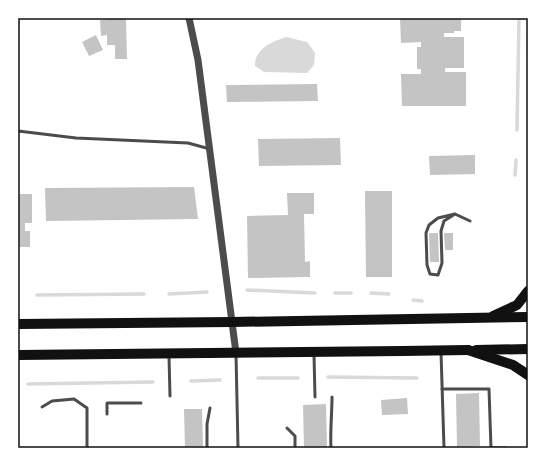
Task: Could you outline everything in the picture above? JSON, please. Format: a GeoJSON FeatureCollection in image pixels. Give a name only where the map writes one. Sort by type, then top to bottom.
{"type":"FeatureCollection","features":[{"type":"Feature","properties":{"kind":"main road"},"geometry":{"type":"LineString","coordinates":[[488,318],[517,305],[528,291]]}},
{"type":"Feature","properties":{"kind":"main road"},"geometry":{"type":"LineString","coordinates":[[18,324],[528,317]]}},
{"type":"Feature","properties":{"kind":"main road"},"geometry":{"type":"LineString","coordinates":[[18,355],[528,349]]}},
{"type":"Feature","properties":{"kind":"main road"},"geometry":{"type":"LineString","coordinates":[[468,350],[513,366],[528,375]]}},
{"type":"Feature","properties":{"kind":"street"},"geometry":{"type":"LineString","coordinates":[[189,18],[198,60],[236,353]]}},
{"type":"Feature","properties":{"kind":"lane"},"geometry":{"type":"LineString","coordinates":[[18,131],[76,138],[188,143],[210,149]]}},
{"type":"Feature","properties":{"kind":"lane"},"geometry":{"type":"LineString","coordinates":[[455,214],[444,221],[441,231],[442,264],[438,275],[430,274],[427,265],[426,233],[429,225],[438,218],[455,214],[470,221]]}},
{"type":"Feature","properties":{"kind":"lane"},"geometry":{"type":"LineString","coordinates":[[441,350],[444,448]]}},
{"type":"Feature","properties":{"kind":"lane"},"geometry":{"type":"LineString","coordinates":[[314,352],[315,397]]}},
{"type":"Feature","properties":{"kind":"lane"},"geometry":{"type":"LineString","coordinates":[[236,353],[238,448]]}},
{"type":"Feature","properties":{"kind":"lane"},"geometry":{"type":"LineString","coordinates":[[168,354],[170,396]]}},
{"type":"Feature","properties":{"kind":"lane"},"geometry":{"type":"LineString","coordinates":[[442,389],[489,389],[491,448],[506,448]]}},
{"type":"Feature","properties":{"kind":"lane"},"geometry":{"type":"LineString","coordinates":[[331,448],[330,435],[332,428],[332,396]]}},
{"type":"Feature","properties":{"kind":"lane"},"geometry":{"type":"LineString","coordinates":[[42,407],[52,401],[74,399],[87,408],[87,448]]}},
{"type":"Feature","properties":{"kind":"lane"},"geometry":{"type":"LineString","coordinates":[[108,414],[107,403],[141,403]]}},
{"type":"Feature","properties":{"kind":"lane"},"geometry":{"type":"LineString","coordinates":[[207,448],[207,424],[210,408]]}},
{"type":"Feature","properties":{"kind":"lane"},"geometry":{"type":"LineString","coordinates":[[287,428],[295,436],[295,448]]}},
{"type":"Feature","properties":{"kind":"shaded area"},"geometry":{"type":"Polygon","coordinates":[[[286,37],[307,42],[315,53],[314,65],[307,73],[264,72],[255,66],[261,50],[275,41],[286,37]]]}},
{"type":"Feature","properties":{"kind":"building"},"geometry":{"type":"Polygon","coordinates":[[[106,18],[126,18],[127,59],[115,59],[115,45],[107,45],[107,35],[101,36],[100,20],[106,20],[106,18]]]}},
{"type":"Feature","properties":{"kind":"building"},"geometry":{"type":"Polygon","coordinates":[[[400,18],[461,18],[461,31],[444,33],[444,37],[464,37],[464,68],[445,68],[445,72],[466,72],[466,106],[402,106],[401,74],[421,74],[421,69],[417,69],[417,47],[421,47],[421,42],[401,43],[400,18]]]}},
{"type":"Feature","properties":{"kind":"building"},"geometry":{"type":"Polygon","coordinates":[[[96,35],[103,50],[89,56],[82,42],[96,35]]]}},
{"type":"Feature","properties":{"kind":"building"},"geometry":{"type":"Polygon","coordinates":[[[317,84],[318,101],[227,102],[226,85],[317,84]]]}},
{"type":"Feature","properties":{"kind":"building"},"geometry":{"type":"Polygon","coordinates":[[[340,138],[341,165],[259,166],[258,139],[340,138]]]}},
{"type":"Feature","properties":{"kind":"building"},"geometry":{"type":"Polygon","coordinates":[[[475,155],[475,174],[430,175],[429,156],[475,155]]]}},
{"type":"Feature","properties":{"kind":"building"},"geometry":{"type":"Polygon","coordinates":[[[194,187],[198,219],[46,221],[45,188],[194,187]]]}},
{"type":"Feature","properties":{"kind":"building"},"geometry":{"type":"Polygon","coordinates":[[[365,191],[392,191],[392,277],[366,277],[365,191]]]}},
{"type":"Feature","properties":{"kind":"building"},"geometry":{"type":"Polygon","coordinates":[[[287,193],[314,193],[314,214],[304,214],[305,262],[310,261],[310,277],[248,278],[247,216],[288,215],[287,193]]]}},
{"type":"Feature","properties":{"kind":"building"},"geometry":{"type":"Polygon","coordinates":[[[18,194],[32,194],[32,223],[25,223],[25,231],[30,231],[30,247],[18,247],[18,194]]]}},
{"type":"Feature","properties":{"kind":"building"},"geometry":{"type":"Polygon","coordinates":[[[429,233],[438,233],[439,262],[430,262],[429,233]]]}},
{"type":"Feature","properties":{"kind":"building"},"geometry":{"type":"Polygon","coordinates":[[[444,233],[453,233],[453,250],[445,250],[444,233]]]}},
{"type":"Feature","properties":{"kind":"building"},"geometry":{"type":"Polygon","coordinates":[[[479,393],[480,446],[457,447],[456,394],[479,393]]]}},
{"type":"Feature","properties":{"kind":"building"},"geometry":{"type":"Polygon","coordinates":[[[407,398],[408,414],[382,415],[381,400],[407,398]]]}},
{"type":"Feature","properties":{"kind":"building"},"geometry":{"type":"Polygon","coordinates":[[[326,404],[327,448],[304,448],[303,405],[326,404]]]}},
{"type":"Feature","properties":{"kind":"building"},"geometry":{"type":"Polygon","coordinates":[[[184,409],[202,409],[203,448],[185,448],[184,409]]]}},
{"type":"Feature","properties":{"kind":"waterway"},"geometry":{"type":"LineString","coordinates":[[517,130],[519,18]]}},
{"type":"Feature","properties":{"kind":"waterway"},"geometry":{"type":"LineString","coordinates":[[515,175],[516,160]]}},
{"type":"Feature","properties":{"kind":"waterway"},"geometry":{"type":"LineString","coordinates":[[247,290],[315,293]]}},
{"type":"Feature","properties":{"kind":"waterway"},"geometry":{"type":"LineString","coordinates":[[169,294],[207,292]]}},
{"type":"Feature","properties":{"kind":"waterway"},"geometry":{"type":"LineString","coordinates":[[335,293],[351,293]]}},
{"type":"Feature","properties":{"kind":"waterway"},"geometry":{"type":"LineString","coordinates":[[371,293],[389,294]]}},
{"type":"Feature","properties":{"kind":"waterway"},"geometry":{"type":"LineString","coordinates":[[37,295],[144,294]]}},
{"type":"Feature","properties":{"kind":"waterway"},"geometry":{"type":"LineString","coordinates":[[413,300],[422,301]]}},
{"type":"Feature","properties":{"kind":"waterway"},"geometry":{"type":"LineString","coordinates":[[328,377],[417,378]]}},
{"type":"Feature","properties":{"kind":"waterway"},"geometry":{"type":"LineString","coordinates":[[258,378],[298,378]]}},
{"type":"Feature","properties":{"kind":"waterway"},"geometry":{"type":"LineString","coordinates":[[191,381],[220,380]]}},
{"type":"Feature","properties":{"kind":"waterway"},"geometry":{"type":"LineString","coordinates":[[28,384],[153,382]]}}]}
